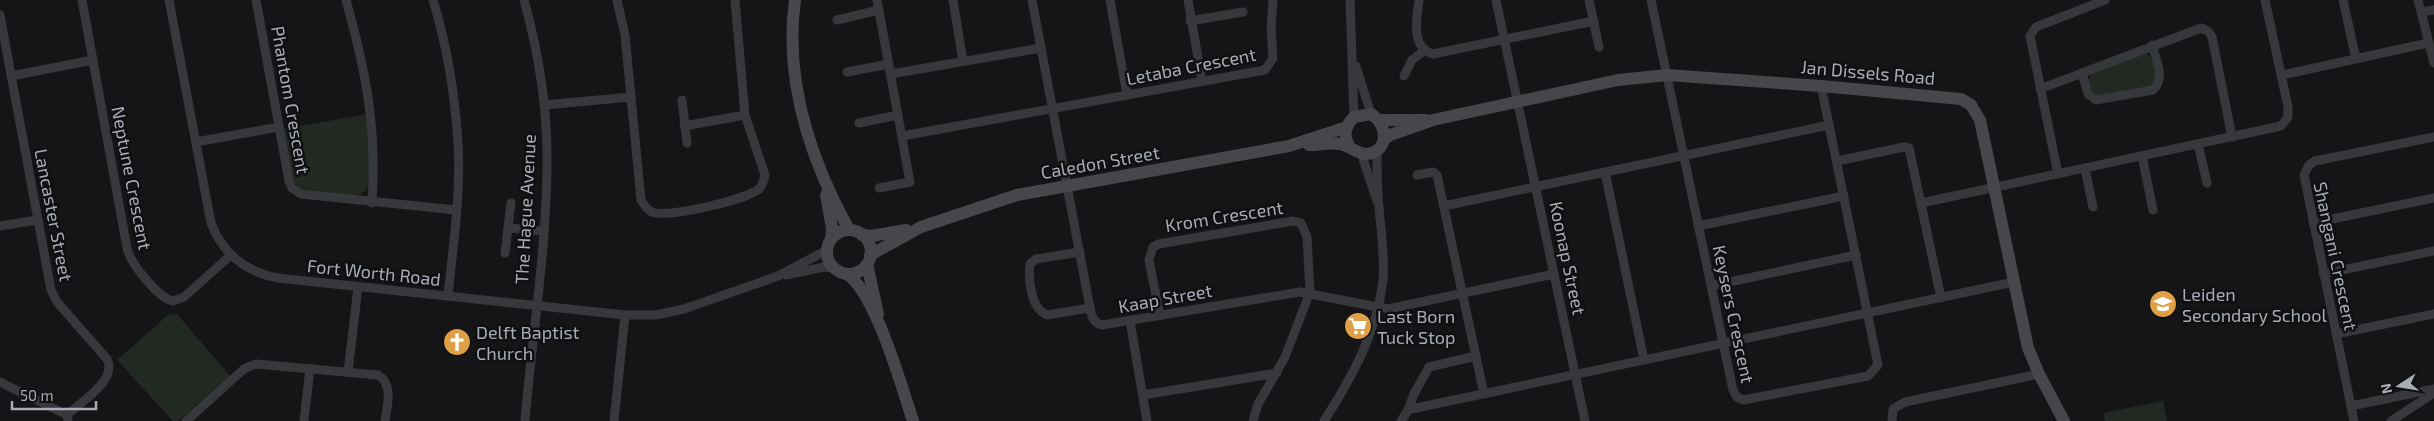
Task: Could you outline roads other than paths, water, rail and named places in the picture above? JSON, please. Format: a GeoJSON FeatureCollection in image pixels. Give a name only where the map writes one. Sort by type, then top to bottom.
{"type":"FeatureCollection","features":[{"type":"Feature","properties":{"kind":"street","name":"Neptune Crescent"},"geometry":{"type":"LineString","coordinates":[[82,0],[127,248],[132,264],[162,296],[169,300],[177,300],[184,297],[231,255]]}},
{"type":"Feature","properties":{"kind":"street","name":"Fort Worth Road"},"geometry":{"type":"LineString","coordinates":[[169,0],[211,223],[219,240],[231,255],[248,268],[268,276],[625,315],[669,314],[778,276],[824,267],[834,268]]}},
{"type":"Feature","properties":{"kind":"street","name":"Phantom Crescent"},"geometry":{"type":"LineString","coordinates":[[256,0],[289,181],[295,191],[301,194],[456,210]]}},
{"type":"Feature","properties":{"kind":"street"},"geometry":{"type":"LineString","coordinates":[[346,0],[363,60],[373,120],[375,170],[372,202]]}},
{"type":"Feature","properties":{"kind":"street"},"geometry":{"type":"LineString","coordinates":[[433,0],[453,92],[458,144],[456,210],[448,296]]}},
{"type":"Feature","properties":{"kind":"street","name":"The Hague Avenue"},"geometry":{"type":"LineString","coordinates":[[524,0],[533,33],[544,105],[547,169],[544,231],[524,421]]}},
{"type":"Feature","properties":{"kind":"street"},"geometry":{"type":"LineString","coordinates":[[616,0],[625,35],[641,200],[652,212],[673,212],[711,206],[760,188],[765,175],[745,115],[735,0]]}},
{"type":"Feature","properties":{"kind":"street"},"geometry":{"type":"LineString","coordinates":[[795,0],[793,43],[799,94],[811,146],[823,181],[832,228],[828,257],[834,268],[847,274],[860,286],[879,321]]}},
{"type":"Feature","properties":{"kind":"street"},"geometry":{"type":"LineString","coordinates":[[877,0],[910,182],[879,188]]}},
{"type":"Feature","properties":{"kind":"street"},"geometry":{"type":"LineString","coordinates":[[953,0],[963,61]]}},
{"type":"Feature","properties":{"kind":"street","name":"Kaap Street"},"geometry":{"type":"LineString","coordinates":[[1032,0],[1092,319],[1096,324],[1102,325],[1130,321],[1300,292],[1310,292],[1378,308],[1396,307],[1554,274]]}},
{"type":"Feature","properties":{"kind":"street"},"geometry":{"type":"LineString","coordinates":[[1110,0],[1127,95]]}},
{"type":"Feature","properties":{"kind":"street"},"geometry":{"type":"LineString","coordinates":[[1188,0],[1190,21],[1202,82]]}},
{"type":"Feature","properties":{"kind":"street","name":"Letaba Crescent"},"geometry":{"type":"LineString","coordinates":[[902,136],[1262,71],[1268,68],[1273,58],[1271,29],[1273,0]]}},
{"type":"Feature","properties":{"kind":"street"},"geometry":{"type":"LineString","coordinates":[[1350,0],[1352,54],[1350,122],[1345,133],[1349,146],[1361,154],[1379,206]]}},
{"type":"Feature","properties":{"kind":"street"},"geometry":{"type":"LineString","coordinates":[[1418,0],[1416,25],[1419,44],[1425,50],[1438,54],[1594,22]]}},
{"type":"Feature","properties":{"kind":"street","name":"Koonap Street"},"geometry":{"type":"LineString","coordinates":[[1496,0],[1585,421]]}},
{"type":"Feature","properties":{"kind":"street"},"geometry":{"type":"LineString","coordinates":[[1589,0],[1599,47]]}},
{"type":"Feature","properties":{"kind":"street","name":"Keysers Crescent"},"geometry":{"type":"LineString","coordinates":[[1651,0],[1733,390],[1737,397],[1743,400],[1868,376],[1876,369],[1878,359],[1821,86]]}},
{"type":"Feature","properties":{"kind":"street"},"geometry":{"type":"LineString","coordinates":[[2058,174],[2030,42],[2032,32],[2036,27],[2105,0]]}},
{"type":"Feature","properties":{"kind":"street"},"geometry":{"type":"LineString","coordinates":[[1921,203],[2278,127],[2284,124],[2288,114],[2282,75],[2265,0]]}},
{"type":"Feature","properties":{"kind":"street"},"geometry":{"type":"LineString","coordinates":[[2343,0],[2356,59]]}},
{"type":"Feature","properties":{"kind":"street"},"geometry":{"type":"LineString","coordinates":[[2418,0],[2434,63]]}},
{"type":"Feature","properties":{"kind":"street"},"geometry":{"type":"LineString","coordinates":[[838,20],[879,10]]}},
{"type":"Feature","properties":{"kind":"street"},"geometry":{"type":"LineString","coordinates":[[2421,12],[2434,10]]}},
{"type":"Feature","properties":{"kind":"street"},"geometry":{"type":"LineString","coordinates":[[1190,21],[1243,12]]}},
{"type":"Feature","properties":{"kind":"street","name":"Lancaster Street"},"geometry":{"type":"LineString","coordinates":[[0,15],[53,295],[107,359],[110,367],[106,380],[68,418]]}},
{"type":"Feature","properties":{"kind":"street"},"geometry":{"type":"LineString","coordinates":[[2040,89],[2198,28],[2204,29],[2210,34],[2232,137]]}},
{"type":"Feature","properties":{"kind":"street"},"geometry":{"type":"LineString","coordinates":[[2282,75],[2428,43]]}},
{"type":"Feature","properties":{"kind":"street"},"geometry":{"type":"LineString","coordinates":[[2082,73],[2088,94],[2096,100],[2153,90],[2159,84],[2160,76],[2152,45]]}},
{"type":"Feature","properties":{"kind":"street"},"geometry":{"type":"LineString","coordinates":[[891,74],[1041,48]]}},
{"type":"Feature","properties":{"kind":"street"},"geometry":{"type":"LineString","coordinates":[[1404,76],[1412,60],[1425,50]]}},
{"type":"Feature","properties":{"kind":"street"},"geometry":{"type":"LineString","coordinates":[[1324,421],[1353,375],[1369,340],[1383,280],[1383,241],[1379,206],[1380,145],[1383,126],[1375,117],[1352,54]]}},
{"type":"Feature","properties":{"kind":"street"},"geometry":{"type":"LineString","coordinates":[[11,76],[93,60]]}},
{"type":"Feature","properties":{"kind":"street"},"geometry":{"type":"LineString","coordinates":[[847,72],[889,64]]}},
{"type":"Feature","properties":{"kind":"street","name":"Jan Dissels Road"},"geometry":{"type":"LineString","coordinates":[[1380,145],[1390,135],[1433,120],[1618,80],[1667,74],[1954,97],[1971,105],[1980,120],[1996,188],[2028,348],[2039,374],[2064,421]]}},
{"type":"Feature","properties":{"kind":"street"},"geometry":{"type":"LineString","coordinates":[[544,105],[631,97]]}},
{"type":"Feature","properties":{"kind":"street"},"geometry":{"type":"LineString","coordinates":[[682,100],[687,143]]}},
{"type":"Feature","properties":{"kind":"street"},"geometry":{"type":"LineString","coordinates":[[684,126],[745,115]]}},
{"type":"Feature","properties":{"kind":"street"},"geometry":{"type":"LineString","coordinates":[[859,123],[898,115]]}},
{"type":"Feature","properties":{"kind":"street"},"geometry":{"type":"LineString","coordinates":[[1350,122],[1375,117]]}},
{"type":"Feature","properties":{"kind":"street","name":"Jan Dissels Road"},"geometry":{"type":"LineString","coordinates":[[1375,117],[1433,120]]}},
{"type":"Feature","properties":{"kind":"street","name":"Caledon Street"},"geometry":{"type":"LineString","coordinates":[[1289,146],[1350,122]]}},
{"type":"Feature","properties":{"kind":"street"},"geometry":{"type":"LineString","coordinates":[[1444,206],[1829,125]]}},
{"type":"Feature","properties":{"kind":"street"},"geometry":{"type":"LineString","coordinates":[[196,142],[279,127]]}},
{"type":"Feature","properties":{"kind":"street","name":"Shangani Crescent"},"geometry":{"type":"LineString","coordinates":[[2354,421],[2304,178],[2306,168],[2312,163],[2434,137]]}},
{"type":"Feature","properties":{"kind":"street","name":"Caledon Street"},"geometry":{"type":"LineString","coordinates":[[862,235],[880,235],[921,227],[995,201],[1067,186],[1289,146],[1326,143],[1349,146]]}},
{"type":"Feature","properties":{"kind":"street"},"geometry":{"type":"LineString","coordinates":[[2198,144],[2207,183]]}},
{"type":"Feature","properties":{"kind":"street"},"geometry":{"type":"LineString","coordinates":[[1361,154],[1380,145]]}},
{"type":"Feature","properties":{"kind":"street"},"geometry":{"type":"LineString","coordinates":[[1837,161],[1908,147],[1940,298]]}},
{"type":"Feature","properties":{"kind":"street"},"geometry":{"type":"LineString","coordinates":[[2142,156],[2153,210]]}},
{"type":"Feature","properties":{"kind":"street"},"geometry":{"type":"LineString","coordinates":[[2085,169],[2093,207]]}},
{"type":"Feature","properties":{"kind":"street"},"geometry":{"type":"LineString","coordinates":[[1605,172],[1644,360]]}},
{"type":"Feature","properties":{"kind":"street"},"geometry":{"type":"LineString","coordinates":[[1417,175],[1436,173],[1484,394]]}},
{"type":"Feature","properties":{"kind":"street"},"geometry":{"type":"LineString","coordinates":[[823,181],[849,230]]}},
{"type":"Feature","properties":{"kind":"street"},"geometry":{"type":"LineString","coordinates":[[1698,226],[1844,196]]}},
{"type":"Feature","properties":{"kind":"street"},"geometry":{"type":"LineString","coordinates":[[2313,223],[2434,198]]}},
{"type":"Feature","properties":{"kind":"street"},"geometry":{"type":"LineString","coordinates":[[505,253],[511,203]]}},
{"type":"Feature","properties":{"kind":"street"},"geometry":{"type":"LineString","coordinates":[[0,226],[38,220]]}},
{"type":"Feature","properties":{"kind":"street","name":"Krom Crescent"},"geometry":{"type":"LineString","coordinates":[[1160,316],[1149,260],[1153,247],[1158,244],[1293,221],[1301,223],[1307,237],[1310,292]]}},
{"type":"Feature","properties":{"kind":"street","name":"Caledon Street"},"geometry":{"type":"LineString","coordinates":[[869,259],[921,227]]}},
{"type":"Feature","properties":{"kind":"street"},"geometry":{"type":"LineString","coordinates":[[508,228],[544,231]]}},
{"type":"Feature","properties":{"kind":"street"},"geometry":{"type":"LineString","coordinates":[[829,245],[839,233],[849,230],[862,235],[869,244],[869,259],[879,321],[913,421]]}},
{"type":"Feature","properties":{"kind":"street","name":"Fort Worth Road"},"geometry":{"type":"LineString","coordinates":[[778,276],[829,245]]}},
{"type":"Feature","properties":{"kind":"street"},"geometry":{"type":"LineString","coordinates":[[2323,274],[2434,251]]}},
{"type":"Feature","properties":{"kind":"street"},"geometry":{"type":"LineString","coordinates":[[1080,252],[1036,259],[1030,264],[1029,272],[1036,307],[1040,312],[1047,315],[1090,308]]}},
{"type":"Feature","properties":{"kind":"street"},"geometry":{"type":"LineString","coordinates":[[1711,286],[1856,255]]}},
{"type":"Feature","properties":{"kind":"street"},"geometry":{"type":"LineString","coordinates":[[847,274],[862,270],[869,259]]}},
{"type":"Feature","properties":{"kind":"street"},"geometry":{"type":"LineString","coordinates":[[1408,410],[2014,282]]}},
{"type":"Feature","properties":{"kind":"street"},"geometry":{"type":"LineString","coordinates":[[348,372],[358,287]]}},
{"type":"Feature","properties":{"kind":"street"},"geometry":{"type":"LineString","coordinates":[[1253,421],[1258,404],[1277,373],[1310,292]]}},
{"type":"Feature","properties":{"kind":"street"},"geometry":{"type":"LineString","coordinates":[[2336,334],[2434,314]]}},
{"type":"Feature","properties":{"kind":"street"},"geometry":{"type":"LineString","coordinates":[[614,421],[625,315]]}},
{"type":"Feature","properties":{"kind":"street"},"geometry":{"type":"LineString","coordinates":[[1130,321],[1147,421]]}},
{"type":"Feature","properties":{"kind":"street"},"geometry":{"type":"LineString","coordinates":[[1401,421],[1430,367],[1476,356]]}},
{"type":"Feature","properties":{"kind":"street"},"geometry":{"type":"LineString","coordinates":[[186,421],[247,368],[263,363],[375,374],[385,381],[388,391],[385,421]]}},
{"type":"Feature","properties":{"kind":"street"},"geometry":{"type":"LineString","coordinates":[[304,421],[310,368]]}},
{"type":"Feature","properties":{"kind":"street"},"geometry":{"type":"LineString","coordinates":[[1143,395],[1277,373]]}},
{"type":"Feature","properties":{"kind":"street"},"geometry":{"type":"LineString","coordinates":[[1892,421],[1893,409],[1904,402],[2039,374]]}},
{"type":"Feature","properties":{"kind":"street"},"geometry":{"type":"LineString","coordinates":[[0,382],[68,418]]}},
{"type":"Feature","properties":{"kind":"street"},"geometry":{"type":"LineString","coordinates":[[2351,406],[2434,389]]}},
{"type":"Feature","properties":{"kind":"street"},"geometry":{"type":"LineString","coordinates":[[2391,421],[2434,393]]}},
{"type":"Feature","properties":{"kind":"place","name":"Leiden Secondary School"},"geometry":{"type":"Point","coordinates":[2163,304]}},
{"type":"Feature","properties":{"kind":"place","name":"Last Born Tuck Stop"},"geometry":{"type":"Point","coordinates":[1358,326]}},
{"type":"Feature","properties":{"kind":"place","name":"Delft Baptist Church"},"geometry":{"type":"Point","coordinates":[457,342]}}]}
